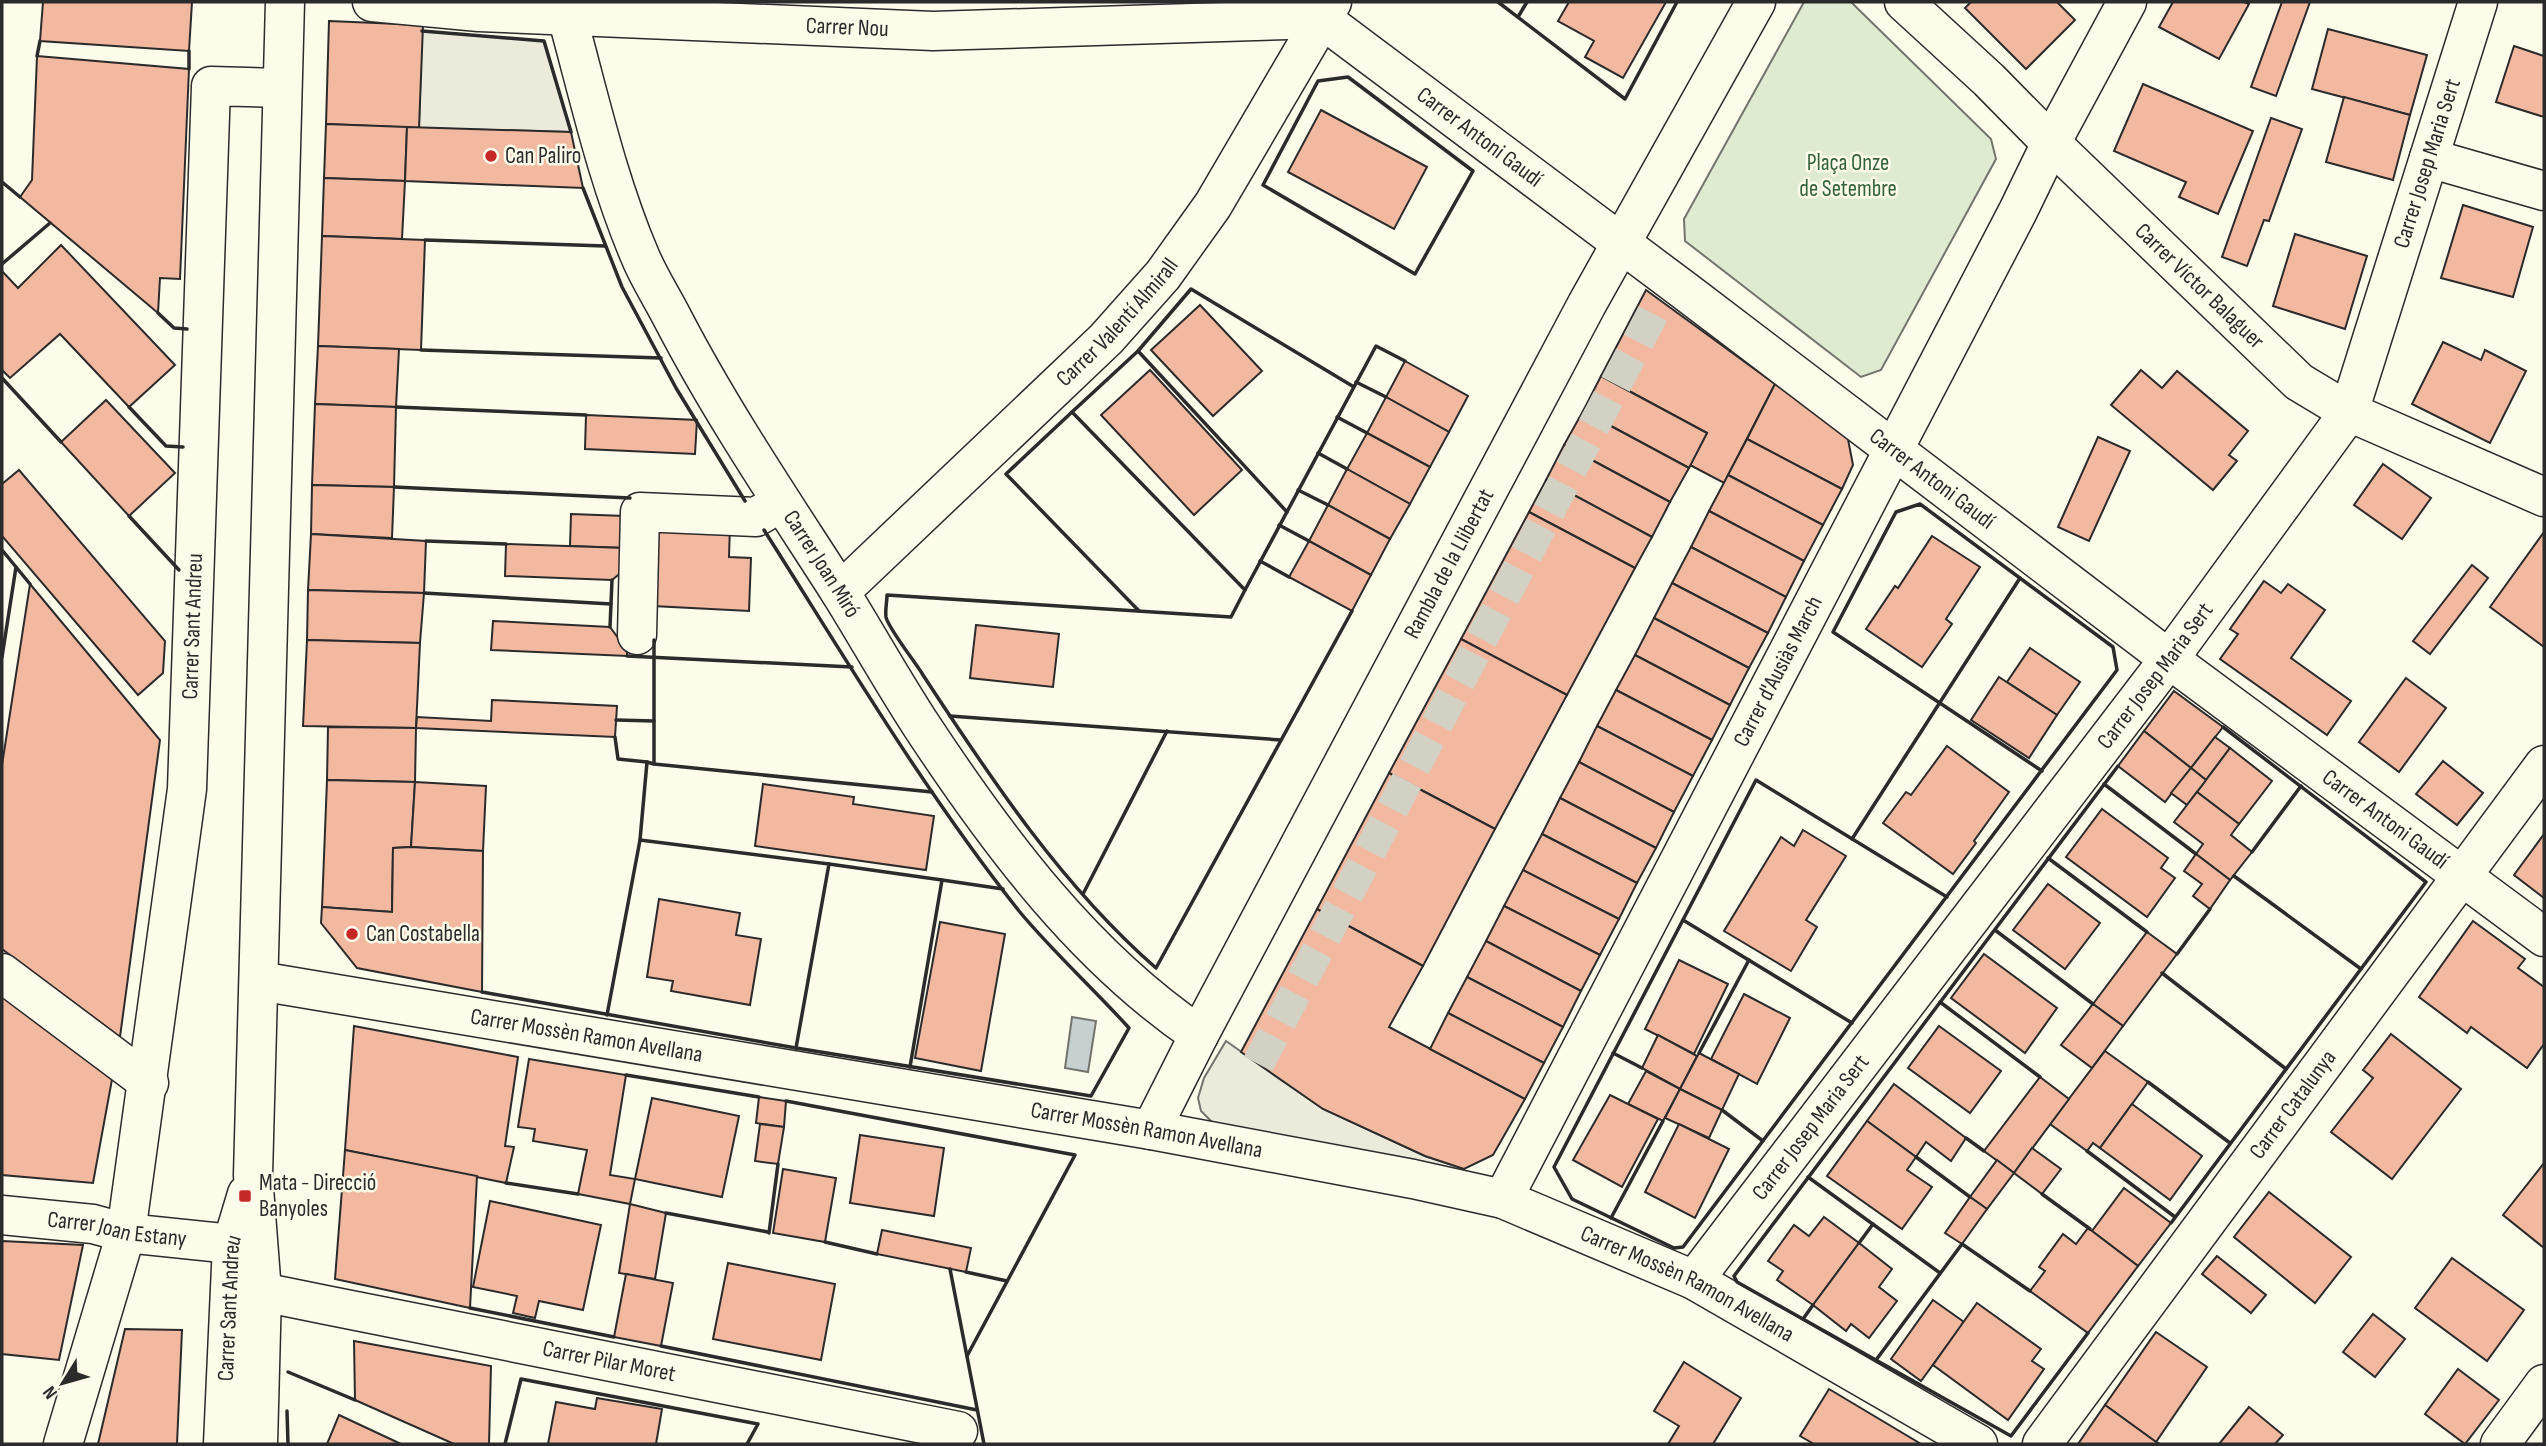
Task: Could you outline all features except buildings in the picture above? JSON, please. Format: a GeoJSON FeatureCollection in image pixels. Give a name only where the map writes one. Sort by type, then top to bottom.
{"type":"FeatureCollection","features":[{"type":"Feature","properties":{"kind":"street","name":"Carrer Sant Andreu"},"geometry":{"type":"LineString","coordinates":[[258,1444],[253,1175],[285,2]]}},
{"type":"Feature","properties":{"kind":"street","name":"Carrer Nou"},"geometry":{"type":"LineString","coordinates":[[372,2],[478,12],[567,16],[675,10],[933,31],[1327,11]]}},
{"type":"Feature","properties":{"kind":"street","name":"Rambla de la Llibertat"},"geometry":{"type":"LineString","coordinates":[[1151,1130],[1587,304],[1756,2]]}},
{"type":"Feature","properties":{"kind":"street","name":"Carrer Víctor Balaguer"},"geometry":{"type":"LineString","coordinates":[[1904,2],[1989,80],[2051,144],[2299,382],[2349,412],[2544,497]]}},
{"type":"Feature","properties":{"kind":"street","name":"Carrer d'Ausiàs March"},"geometry":{"type":"LineString","coordinates":[[1503,1199],[2127,2]]}},
{"type":"Feature","properties":{"kind":"street","name":"Carrer Josep Maria Sert"},"geometry":{"type":"LineString","coordinates":[[1694,1280],[2169,659],[2349,412],[2478,2]]}},
{"type":"Feature","properties":{"kind":"street","name":"Carrer Antoni Gaudí"},"geometry":{"type":"LineString","coordinates":[[1327,11],[1622,244],[2169,659],[2544,937]]}},
{"type":"Feature","properties":{"kind":"street","name":"Carrer Valentí Almirall"},"geometry":{"type":"LineString","coordinates":[[839,592],[1106,339],[1163,275],[1213,205],[1327,11]]}},
{"type":"Feature","properties":{"kind":"street","name":"Carrer Joan Miró"},"geometry":{"type":"LineString","coordinates":[[567,16],[603,149],[640,256],[701,372],[780,503],[839,592],[922,727],[999,836],[1087,942],[1162,1010],[1199,1035]]}},
{"type":"Feature","properties":{"kind":"street","name":"Carrer Sant Andreu"},"geometry":{"type":"LineString","coordinates":[[63,1444],[126,1233],[149,1083],[187,789],[211,86],[282,88]]}},
{"type":"Feature","properties":{"kind":"street"},"geometry":{"type":"LineString","coordinates":[[2429,158],[2544,191]]}},
{"type":"Feature","properties":{"kind":"street"},"geometry":{"type":"LineString","coordinates":[[637,635],[640,512],[757,517],[780,503]]}},
{"type":"Feature","properties":{"kind":"street","name":"Carrer Catalunya"},"geometry":{"type":"LineString","coordinates":[[2042,1444],[2544,765]]}},
{"type":"Feature","properties":{"kind":"street"},"geometry":{"type":"LineString","coordinates":[[2,973],[149,1083]]}},
{"type":"Feature","properties":{"kind":"street","name":"Carrer Mossèn Ramon Avellana"},"geometry":{"type":"LineString","coordinates":[[259,981],[1151,1130],[1413,1179],[1503,1199],[1694,1280],[1978,1444]]}},
{"type":"Feature","properties":{"kind":"street","name":"Carrer Sant Andreu"},"geometry":{"type":"LineString","coordinates":[[223,1444],[232,1244],[253,1175]]}},
{"type":"Feature","properties":{"kind":"street","name":"Carrer Joan Estany"},"geometry":{"type":"LineString","coordinates":[[2,1215],[93,1224],[126,1233],[232,1244]]}},
{"type":"Feature","properties":{"kind":"street"},"geometry":{"type":"LineString","coordinates":[[232,1244],[254,1289],[244,1444]]}},
{"type":"Feature","properties":{"kind":"street","name":"Carrer Pilar Moret"},"geometry":{"type":"LineString","coordinates":[[254,1289],[958,1431]]}},
{"type":"Feature","properties":{"kind":"street"},"geometry":{"type":"LineString","coordinates":[[2500,1444],[2544,1384]]}},
{"type":"Feature","properties":{"kind":"green space","name":"Plaça Onze de Setembre"},"geometry":{"type":"Polygon","coordinates":[[[1804,2],[1851,2],[1991,139],[1996,159],[1881,370],[1861,377],[1685,241],[1684,219],[1804,2]]]}},
{"type":"Feature","properties":{"kind":"shaded area"},"geometry":{"type":"Polygon","coordinates":[[[422,31],[544,41],[571,132],[419,128],[422,31]]]}},
{"type":"Feature","properties":{"kind":"shaded area"},"geometry":{"type":"Polygon","coordinates":[[[1072,1017],[1096,1021],[1088,1072],[1065,1068],[1072,1017]]]}},
{"type":"Feature","properties":{"kind":"shaded area"},"geometry":{"type":"Polygon","coordinates":[[[1226,1041],[1323,1109],[1425,1156],[1464,1169],[1459,1177],[1218,1128],[1201,1111],[1198,1098],[1204,1078],[1226,1041]]]}},
{"type":"Feature","properties":{"kind":"tunnel"},"geometry":{"type":"LineString","coordinates":[[1258,1064],[1660,300]]}},
{"type":"Feature","properties":{"kind":"wall"},"geometry":{"type":"LineString","coordinates":[[1498,2],[1625,99],[1677,2]]}},
{"type":"Feature","properties":{"kind":"wall"},"geometry":{"type":"LineString","coordinates":[[1518,17],[1527,2]]}},
{"type":"Feature","properties":{"kind":"wall"},"geometry":{"type":"LineString","coordinates":[[422,31],[544,41],[571,132]]}},
{"type":"Feature","properties":{"kind":"wall"},"geometry":{"type":"LineString","coordinates":[[37,56],[40,41]]}},
{"type":"Feature","properties":{"kind":"wall"},"geometry":{"type":"LineString","coordinates":[[189,51],[189,69]]}},
{"type":"Feature","properties":{"kind":"wall"},"geometry":{"type":"LineString","coordinates":[[1348,77],[1473,171],[1415,274],[1263,185],[1318,81],[1348,77]]}},
{"type":"Feature","properties":{"kind":"wall"},"geometry":{"type":"LineString","coordinates":[[2,182],[20,197]]}},
{"type":"Feature","properties":{"kind":"wall"},"geometry":{"type":"LineString","coordinates":[[583,188],[622,287],[676,388],[745,501]]}},
{"type":"Feature","properties":{"kind":"wall"},"geometry":{"type":"LineString","coordinates":[[2,264],[50,223]]}},
{"type":"Feature","properties":{"kind":"wall"},"geometry":{"type":"LineString","coordinates":[[425,240],[605,246]]}},
{"type":"Feature","properties":{"kind":"wall"},"geometry":{"type":"LineString","coordinates":[[1354,387],[1191,289],[1138,351],[1072,412],[1245,590],[1376,346],[1405,361]]}},
{"type":"Feature","properties":{"kind":"wall"},"geometry":{"type":"LineString","coordinates":[[158,313],[174,328],[187,329]]}},
{"type":"Feature","properties":{"kind":"wall"},"geometry":{"type":"LineString","coordinates":[[421,350],[661,358]]}},
{"type":"Feature","properties":{"kind":"wall"},"geometry":{"type":"LineString","coordinates":[[1138,351],[1287,512]]}},
{"type":"Feature","properties":{"kind":"wall"},"geometry":{"type":"LineString","coordinates":[[2,378],[61,442]]}},
{"type":"Feature","properties":{"kind":"wall"},"geometry":{"type":"LineString","coordinates":[[1356,382],[1386,397]]}},
{"type":"Feature","properties":{"kind":"wall"},"geometry":{"type":"LineString","coordinates":[[129,407],[166,446],[183,447]]}},
{"type":"Feature","properties":{"kind":"wall"},"geometry":{"type":"LineString","coordinates":[[396,407],[586,415]]}},
{"type":"Feature","properties":{"kind":"wall"},"geometry":{"type":"LineString","coordinates":[[1072,412],[1006,474],[1139,611]]}},
{"type":"Feature","properties":{"kind":"wall"},"geometry":{"type":"LineString","coordinates":[[1337,417],[1367,433]]}},
{"type":"Feature","properties":{"kind":"wall"},"geometry":{"type":"LineString","coordinates":[[1318,453],[1347,469]]}},
{"type":"Feature","properties":{"kind":"wall"},"geometry":{"type":"LineString","coordinates":[[394,487],[630,498]]}},
{"type":"Feature","properties":{"kind":"wall"},"geometry":{"type":"LineString","coordinates":[[1298,490],[1328,505]]}},
{"type":"Feature","properties":{"kind":"wall"},"geometry":{"type":"LineString","coordinates":[[1947,897],[1756,780],[1554,1167],[1572,1199],[1674,1248],[1683,1247],[2117,670],[2113,647],[1920,504],[1896,512],[1833,632],[2042,771]]}},
{"type":"Feature","properties":{"kind":"wall"},"geometry":{"type":"LineString","coordinates":[[129,516],[179,570]]}},
{"type":"Feature","properties":{"kind":"wall"},"geometry":{"type":"LineString","coordinates":[[1279,525],[1309,541]]}},
{"type":"Feature","properties":{"kind":"wall"},"geometry":{"type":"LineString","coordinates":[[482,992],[796,1048],[1091,1096],[1129,1028],[1032,926],[984,865],[887,724],[764,530]]}},
{"type":"Feature","properties":{"kind":"wall"},"geometry":{"type":"LineString","coordinates":[[426,541],[506,544]]}},
{"type":"Feature","properties":{"kind":"wall"},"geometry":{"type":"LineString","coordinates":[[2,550],[30,584]]}},
{"type":"Feature","properties":{"kind":"wall"},"geometry":{"type":"LineString","coordinates":[[1260,561],[1289,577]]}},
{"type":"Feature","properties":{"kind":"wall"},"geometry":{"type":"LineString","coordinates":[[2,657],[16,567]]}},
{"type":"Feature","properties":{"kind":"wall"},"geometry":{"type":"LineString","coordinates":[[1852,839],[2020,578]]}},
{"type":"Feature","properties":{"kind":"wall"},"geometry":{"type":"LineString","coordinates":[[610,627],[612,580]]}},
{"type":"Feature","properties":{"kind":"wall"},"geometry":{"type":"LineString","coordinates":[[1245,590],[1231,617],[887,595],[886,617],[892,629],[1002,792],[1059,867],[1122,936],[1156,968],[1352,611]]}},
{"type":"Feature","properties":{"kind":"wall"},"geometry":{"type":"LineString","coordinates":[[424,593],[611,604]]}},
{"type":"Feature","properties":{"kind":"wall"},"geometry":{"type":"LineString","coordinates":[[654,640],[654,764],[932,792]]}},
{"type":"Feature","properties":{"kind":"wall"},"geometry":{"type":"LineString","coordinates":[[627,656],[852,667]]}},
{"type":"Feature","properties":{"kind":"wall"},"geometry":{"type":"LineString","coordinates":[[950,716],[1281,740]]}},
{"type":"Feature","properties":{"kind":"wall"},"geometry":{"type":"LineString","coordinates":[[616,720],[654,721]]}},
{"type":"Feature","properties":{"kind":"wall"},"geometry":{"type":"LineString","coordinates":[[2171,1223],[2426,882],[2223,727]]}},
{"type":"Feature","properties":{"kind":"wall"},"geometry":{"type":"LineString","coordinates":[[1083,894],[1167,731]]}},
{"type":"Feature","properties":{"kind":"wall"},"geometry":{"type":"LineString","coordinates":[[615,737],[618,759],[647,762]]}},
{"type":"Feature","properties":{"kind":"wall"},"geometry":{"type":"LineString","coordinates":[[607,1015],[640,840],[647,762],[654,764]]}},
{"type":"Feature","properties":{"kind":"wall"},"geometry":{"type":"LineString","coordinates":[[2088,1333],[2011,1436],[1737,1282],[1734,1276],[2118,766]]}},
{"type":"Feature","properties":{"kind":"wall"},"geometry":{"type":"LineString","coordinates":[[2104,784],[2196,854]]}},
{"type":"Feature","properties":{"kind":"wall"},"geometry":{"type":"LineString","coordinates":[[2252,852],[2301,786]]}},
{"type":"Feature","properties":{"kind":"wall"},"geometry":{"type":"LineString","coordinates":[[640,840],[829,864],[796,1048]]}},
{"type":"Feature","properties":{"kind":"wall"},"geometry":{"type":"LineString","coordinates":[[2048,858],[2147,932]]}},
{"type":"Feature","properties":{"kind":"wall"},"geometry":{"type":"LineString","coordinates":[[829,864],[942,880]]}},
{"type":"Feature","properties":{"kind":"wall"},"geometry":{"type":"LineString","coordinates":[[2234,876],[2361,969]]}},
{"type":"Feature","properties":{"kind":"wall"},"geometry":{"type":"LineString","coordinates":[[910,1067],[942,880],[1003,889]]}},
{"type":"Feature","properties":{"kind":"wall"},"geometry":{"type":"LineString","coordinates":[[2177,954],[2210,909]]}},
{"type":"Feature","properties":{"kind":"wall"},"geometry":{"type":"LineString","coordinates":[[1683,920],[1852,1023]]}},
{"type":"Feature","properties":{"kind":"wall"},"geometry":{"type":"LineString","coordinates":[[1995,930],[2093,1004]]}},
{"type":"Feature","properties":{"kind":"wall"},"geometry":{"type":"LineString","coordinates":[[1699,1053],[1749,960]]}},
{"type":"Feature","properties":{"kind":"wall"},"geometry":{"type":"LineString","coordinates":[[2162,973],[2286,1069]]}},
{"type":"Feature","properties":{"kind":"wall"},"geometry":{"type":"LineString","coordinates":[[1940,1002],[2040,1077]]}},
{"type":"Feature","properties":{"kind":"wall"},"geometry":{"type":"LineString","coordinates":[[1613,1053],[1642,1068]]}},
{"type":"Feature","properties":{"kind":"wall"},"geometry":{"type":"LineString","coordinates":[[626,1075],[759,1097]]}},
{"type":"Feature","properties":{"kind":"wall"},"geometry":{"type":"LineString","coordinates":[[2148,1082],[2230,1143]]}},
{"type":"Feature","properties":{"kind":"wall"},"geometry":{"type":"LineString","coordinates":[[786,1101],[1075,1155],[967,1356]]}},
{"type":"Feature","properties":{"kind":"wall"},"geometry":{"type":"LineString","coordinates":[[1722,1110],[1763,1141]]}},
{"type":"Feature","properties":{"kind":"wall"},"geometry":{"type":"LineString","coordinates":[[1611,1218],[1663,1121]]}},
{"type":"Feature","properties":{"kind":"wall"},"geometry":{"type":"LineString","coordinates":[[1966,1138],[1984,1151]]}},
{"type":"Feature","properties":{"kind":"wall"},"geometry":{"type":"LineString","coordinates":[[2087,1151],[2175,1217]]}},
{"type":"Feature","properties":{"kind":"wall"},"geometry":{"type":"LineString","coordinates":[[1916,1157],[1970,1197]]}},
{"type":"Feature","properties":{"kind":"wall"},"geometry":{"type":"LineString","coordinates":[[769,1233],[778,1164]]}},
{"type":"Feature","properties":{"kind":"wall"},"geometry":{"type":"LineString","coordinates":[[1808,1177],[1940,1273]]}},
{"type":"Feature","properties":{"kind":"wall"},"geometry":{"type":"LineString","coordinates":[[506,1183],[578,1194]]}},
{"type":"Feature","properties":{"kind":"wall"},"geometry":{"type":"LineString","coordinates":[[2042,1194],[2090,1229]]}},
{"type":"Feature","properties":{"kind":"wall"},"geometry":{"type":"LineString","coordinates":[[666,1213],[768,1232]]}},
{"type":"Feature","properties":{"kind":"wall"},"geometry":{"type":"LineString","coordinates":[[1859,1243],[1873,1224]]}},
{"type":"Feature","properties":{"kind":"wall"},"geometry":{"type":"LineString","coordinates":[[825,1242],[877,1254]]}},
{"type":"Feature","properties":{"kind":"wall"},"geometry":{"type":"LineString","coordinates":[[1876,1360],[1962,1244],[2030,1291]]}},
{"type":"Feature","properties":{"kind":"wall"},"geometry":{"type":"LineString","coordinates":[[950,1269],[984,1444]]}},
{"type":"Feature","properties":{"kind":"wall"},"geometry":{"type":"LineString","coordinates":[[966,1272],[1007,1281]]}},
{"type":"Feature","properties":{"kind":"wall"},"geometry":{"type":"LineString","coordinates":[[1803,1319],[1813,1305]]}},
{"type":"Feature","properties":{"kind":"wall"},"geometry":{"type":"LineString","coordinates":[[470,1308],[614,1337]]}},
{"type":"Feature","properties":{"kind":"wall"},"geometry":{"type":"LineString","coordinates":[[661,1346],[977,1410]]}},
{"type":"Feature","properties":{"kind":"wall"},"geometry":{"type":"LineString","coordinates":[[288,1372],[355,1400]]}},
{"type":"Feature","properties":{"kind":"wall"},"geometry":{"type":"LineString","coordinates":[[505,1444],[521,1379],[758,1424],[747,1444]]}},
{"type":"Feature","properties":{"kind":"wall"},"geometry":{"type":"LineString","coordinates":[[287,1411],[288,1444]]}},
{"type":"Feature","properties":{"kind":"place","name":"Can Paliro"},"geometry":{"type":"Point","coordinates":[491,156]}},
{"type":"Feature","properties":{"kind":"place","name":"Can Costabella"},"geometry":{"type":"Point","coordinates":[352,934]}},
{"type":"Feature","properties":{"kind":"place","name":"Mata - Direcció Banyoles"},"geometry":{"type":"Point","coordinates":[245,1196]}}]}
